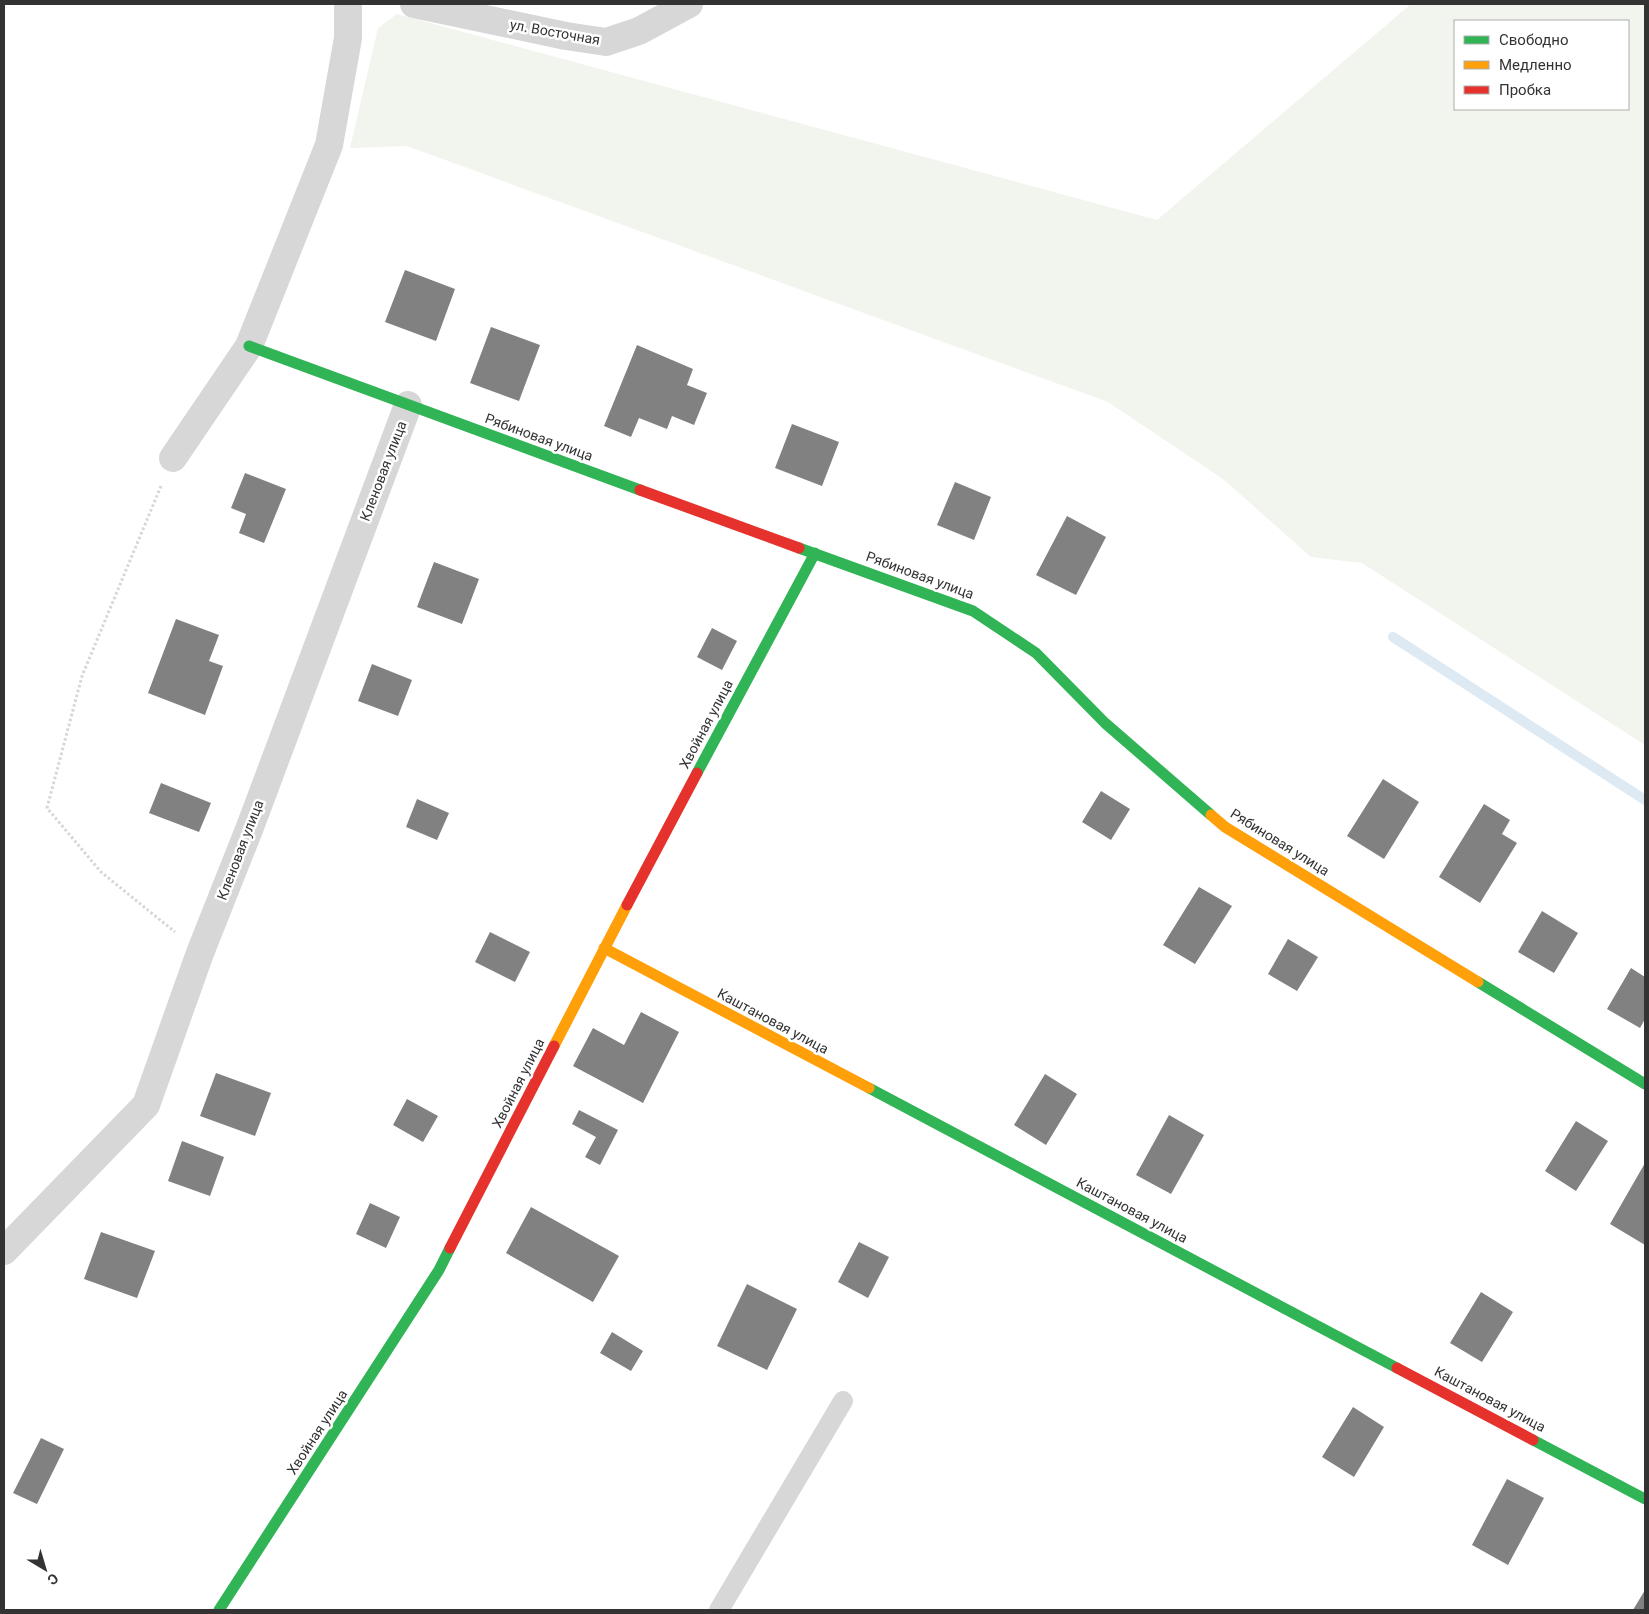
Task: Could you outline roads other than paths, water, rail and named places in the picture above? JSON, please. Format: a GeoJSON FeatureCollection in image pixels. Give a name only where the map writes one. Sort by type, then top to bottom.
{"type":"FeatureCollection","features":[{"type":"Feature","properties":{"kind":"street"},"geometry":{"type":"LineString","coordinates":[[173,458],[249,346],[329,145],[348,38],[348,4]]}},
{"type":"Feature","properties":{"kind":"street","name":"ул. Восточная"},"geometry":{"type":"LineString","coordinates":[[414,4],[566,36],[606,42],[639,31],[689,4]]}},
{"type":"Feature","properties":{"kind":"street","name":"Рябиновая улица"},"geometry":{"type":"LineString","coordinates":[[249,346],[973,611],[1036,653],[1105,723],[1225,827],[1645,1084]]}},
{"type":"Feature","properties":{"kind":"street","name":"Кленовая улица"},"geometry":{"type":"LineString","coordinates":[[4,1251],[146,1105],[200,952],[250,827],[408,405]]}},
{"type":"Feature","properties":{"kind":"street","name":"Хвойная улица"},"geometry":{"type":"LineString","coordinates":[[219,1610],[440,1270],[604,948],[815,553]]}},
{"type":"Feature","properties":{"kind":"street","name":"Каштановая улица"},"geometry":{"type":"LineString","coordinates":[[604,948],[1645,1499]]}},
{"type":"Feature","properties":{"kind":"lane"},"geometry":{"type":"LineString","coordinates":[[719,1610],[843,1401]]}},
{"type":"Feature","properties":{"kind":"waterway"},"geometry":{"type":"LineString","coordinates":[[1393,637],[1645,800]]}}]}
